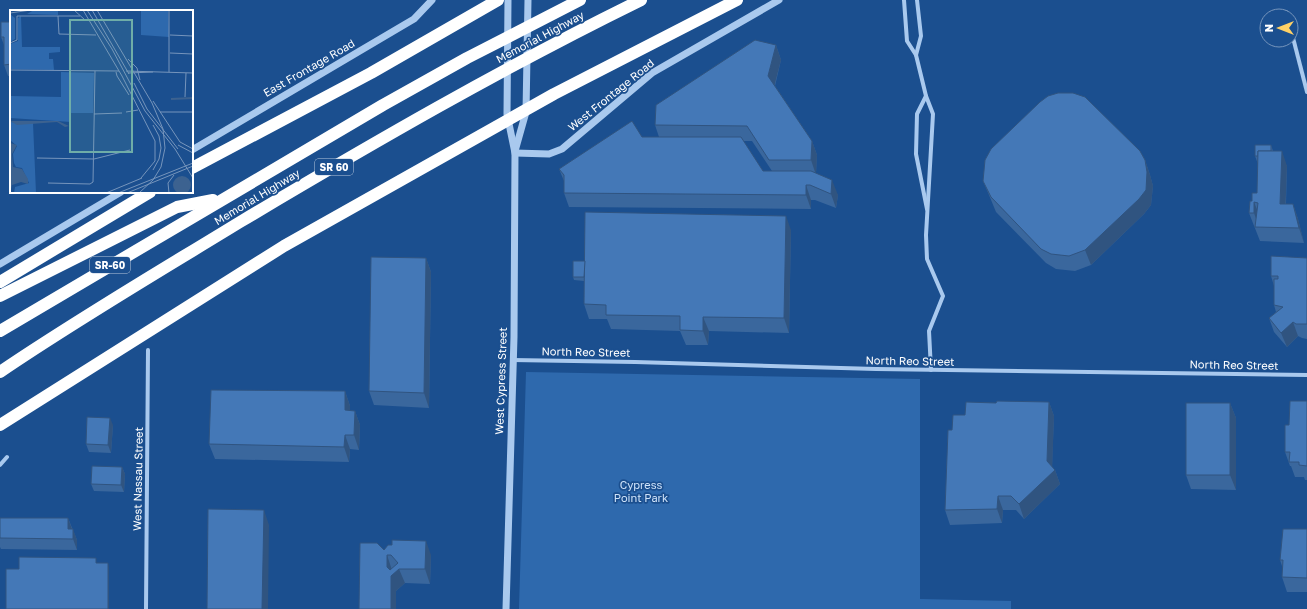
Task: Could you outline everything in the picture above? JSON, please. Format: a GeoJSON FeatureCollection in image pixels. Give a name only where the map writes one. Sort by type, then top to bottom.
{"type":"FeatureCollection","features":[{"type":"Feature","properties":{"kind":"highway"},"geometry":{"type":"LineString","coordinates":[[193,167],[370,74],[498,0]]}},
{"type":"Feature","properties":{"kind":"highway","name":"Memorial Highway"},"geometry":{"type":"LineString","coordinates":[[0,331],[220,199],[467,58],[580,0]]}},
{"type":"Feature","properties":{"kind":"highway","name":"Memorial Highway"},"geometry":{"type":"LineString","coordinates":[[0,372],[44,342],[229,229],[466,92],[565,37],[641,0]]}},
{"type":"Feature","properties":{"kind":"highway"},"geometry":{"type":"LineString","coordinates":[[0,425],[284,246],[554,94],[737,0]]}},
{"type":"Feature","properties":{"kind":"highway"},"geometry":{"type":"LineString","coordinates":[[0,282],[148,193]]}},
{"type":"Feature","properties":{"kind":"highway","name":"Memorial Highway"},"geometry":{"type":"LineString","coordinates":[[0,296],[177,207],[220,199]]}},
{"type":"Feature","properties":{"kind":"street","name":"East Frontage Road"},"geometry":{"type":"LineString","coordinates":[[193,149],[398,29],[414,18],[432,0]]}},
{"type":"Feature","properties":{"kind":"street","name":"West Cypress Street"},"geometry":{"type":"LineString","coordinates":[[506,609],[515,153],[507,114],[508,0]]}},
{"type":"Feature","properties":{"kind":"street","name":"West Cypress Street"},"geometry":{"type":"LineString","coordinates":[[515,153],[526,112],[528,0]]}},
{"type":"Feature","properties":{"kind":"street","name":"West Frontage Road"},"geometry":{"type":"LineString","coordinates":[[515,153],[548,154],[562,149],[652,73],[779,0]]}},
{"type":"Feature","properties":{"kind":"street"},"geometry":{"type":"LineString","coordinates":[[904,0],[907,41],[916,55],[926,96],[933,114],[926,235],[927,259],[943,296],[929,331],[931,370]]}},
{"type":"Feature","properties":{"kind":"street"},"geometry":{"type":"LineString","coordinates":[[916,55],[921,36],[917,0]]}},
{"type":"Feature","properties":{"kind":"street"},"geometry":{"type":"LineString","coordinates":[[1296,48],[1307,92]]}},
{"type":"Feature","properties":{"kind":"street"},"geometry":{"type":"LineString","coordinates":[[926,96],[917,114],[916,154],[928,214]]}},
{"type":"Feature","properties":{"kind":"street"},"geometry":{"type":"LineString","coordinates":[[0,264],[119,193]]}},
{"type":"Feature","properties":{"kind":"street","name":"West Nassau Street"},"geometry":{"type":"LineString","coordinates":[[146,609],[148,350]]}},
{"type":"Feature","properties":{"kind":"street","name":"North Reo Street"},"geometry":{"type":"LineString","coordinates":[[512,360],[931,370],[1307,375]]}},
{"type":"Feature","properties":{"kind":"street"},"geometry":{"type":"LineString","coordinates":[[0,465],[7,457]]}},
{"type":"Feature","properties":{"kind":"green space","name":"Cypress Point Park"},"geometry":{"type":"Polygon","coordinates":[[[526,372],[920,379],[920,599],[1011,601],[1011,609],[519,609],[526,372]]]}},
{"type":"Feature","properties":{"kind":"building"},"geometry":{"type":"Polygon","coordinates":[[[1,22],[10,22],[10,64],[4,65],[4,37],[1,37],[1,22]]]}},
{"type":"Feature","properties":{"kind":"building"},"geometry":{"type":"Polygon","coordinates":[[[755,40],[776,45],[768,76],[812,141],[811,160],[769,160],[747,126],[655,125],[656,105],[755,40]]]}},
{"type":"Feature","properties":{"kind":"building"},"geometry":{"type":"Polygon","coordinates":[[[1058,93],[1073,93],[1085,97],[1140,151],[1145,160],[1147,172],[1146,190],[1139,199],[1085,250],[1069,256],[1051,254],[1041,249],[991,197],[983,181],[985,160],[991,149],[1040,102],[1048,96],[1058,93]]]}},
{"type":"Feature","properties":{"kind":"building"},"geometry":{"type":"Polygon","coordinates":[[[632,121],[642,137],[741,137],[763,171],[811,171],[832,180],[831,194],[810,185],[806,185],[806,195],[564,193],[564,175],[559,169],[632,121]]]}},
{"type":"Feature","properties":{"kind":"building"},"geometry":{"type":"Polygon","coordinates":[[[1255,145],[1271,145],[1271,151],[1258,151],[1258,156],[1255,156],[1255,145]]]}},
{"type":"Feature","properties":{"kind":"building"},"geometry":{"type":"Polygon","coordinates":[[[1258,151],[1282,151],[1280,204],[1293,204],[1299,228],[1255,227],[1258,203],[1254,202],[1254,213],[1249,213],[1252,193],[1257,193],[1258,151]]]}},
{"type":"Feature","properties":{"kind":"building"},"geometry":{"type":"Polygon","coordinates":[[[585,212],[786,216],[784,318],[703,317],[703,331],[680,330],[680,316],[606,315],[606,305],[584,304],[585,212]]]}},
{"type":"Feature","properties":{"kind":"building"},"geometry":{"type":"Polygon","coordinates":[[[1271,256],[1307,258],[1307,324],[1296,324],[1293,322],[1281,333],[1269,318],[1283,307],[1274,305],[1274,279],[1278,279],[1278,276],[1271,276],[1271,256]]]}},
{"type":"Feature","properties":{"kind":"building"},"geometry":{"type":"Polygon","coordinates":[[[371,257],[426,258],[424,393],[369,391],[371,257]]]}},
{"type":"Feature","properties":{"kind":"building"},"geometry":{"type":"Polygon","coordinates":[[[573,261],[585,261],[584,277],[573,277],[573,261]]]}},
{"type":"Feature","properties":{"kind":"building"},"geometry":{"type":"Polygon","coordinates":[[[211,390],[345,391],[345,410],[355,411],[354,435],[345,435],[344,447],[209,444],[211,390]]]}},
{"type":"Feature","properties":{"kind":"building"},"geometry":{"type":"Polygon","coordinates":[[[997,401],[1049,402],[1047,461],[1055,470],[1019,504],[1011,496],[998,496],[997,509],[945,510],[948,430],[952,430],[953,415],[965,415],[966,402],[996,403],[997,401]]]}},
{"type":"Feature","properties":{"kind":"building"},"geometry":{"type":"Polygon","coordinates":[[[1290,401],[1307,401],[1307,466],[1299,465],[1299,462],[1289,462],[1290,452],[1285,452],[1285,425],[1289,425],[1290,401]]]}},
{"type":"Feature","properties":{"kind":"building"},"geometry":{"type":"Polygon","coordinates":[[[1186,403],[1230,403],[1230,475],[1186,475],[1186,403]]]}},
{"type":"Feature","properties":{"kind":"building"},"geometry":{"type":"Polygon","coordinates":[[[87,417],[110,418],[108,445],[86,444],[87,417]]]}},
{"type":"Feature","properties":{"kind":"building"},"geometry":{"type":"Polygon","coordinates":[[[92,466],[122,467],[121,485],[91,484],[92,466]]]}},
{"type":"Feature","properties":{"kind":"building"},"geometry":{"type":"Polygon","coordinates":[[[208,509],[264,510],[262,609],[207,609],[208,509]]]}},
{"type":"Feature","properties":{"kind":"building"},"geometry":{"type":"Polygon","coordinates":[[[0,518],[68,518],[68,529],[73,529],[73,539],[0,538],[0,518]]]}},
{"type":"Feature","properties":{"kind":"building"},"geometry":{"type":"Polygon","coordinates":[[[1283,529],[1307,529],[1307,578],[1282,577],[1283,560],[1280,560],[1283,529]]]}},
{"type":"Feature","properties":{"kind":"building"},"geometry":{"type":"Polygon","coordinates":[[[392,540],[426,541],[425,569],[399,569],[391,576],[391,609],[359,609],[360,543],[377,543],[384,550],[388,545],[392,545],[392,540]],[[387,555],[387,567],[390,570],[398,563],[391,555],[387,555]]]}},
{"type":"Feature","properties":{"kind":"building"},"geometry":{"type":"Polygon","coordinates":[[[19,557],[96,558],[96,563],[108,563],[108,609],[6,609],[6,569],[19,569],[19,557]]]}}]}
